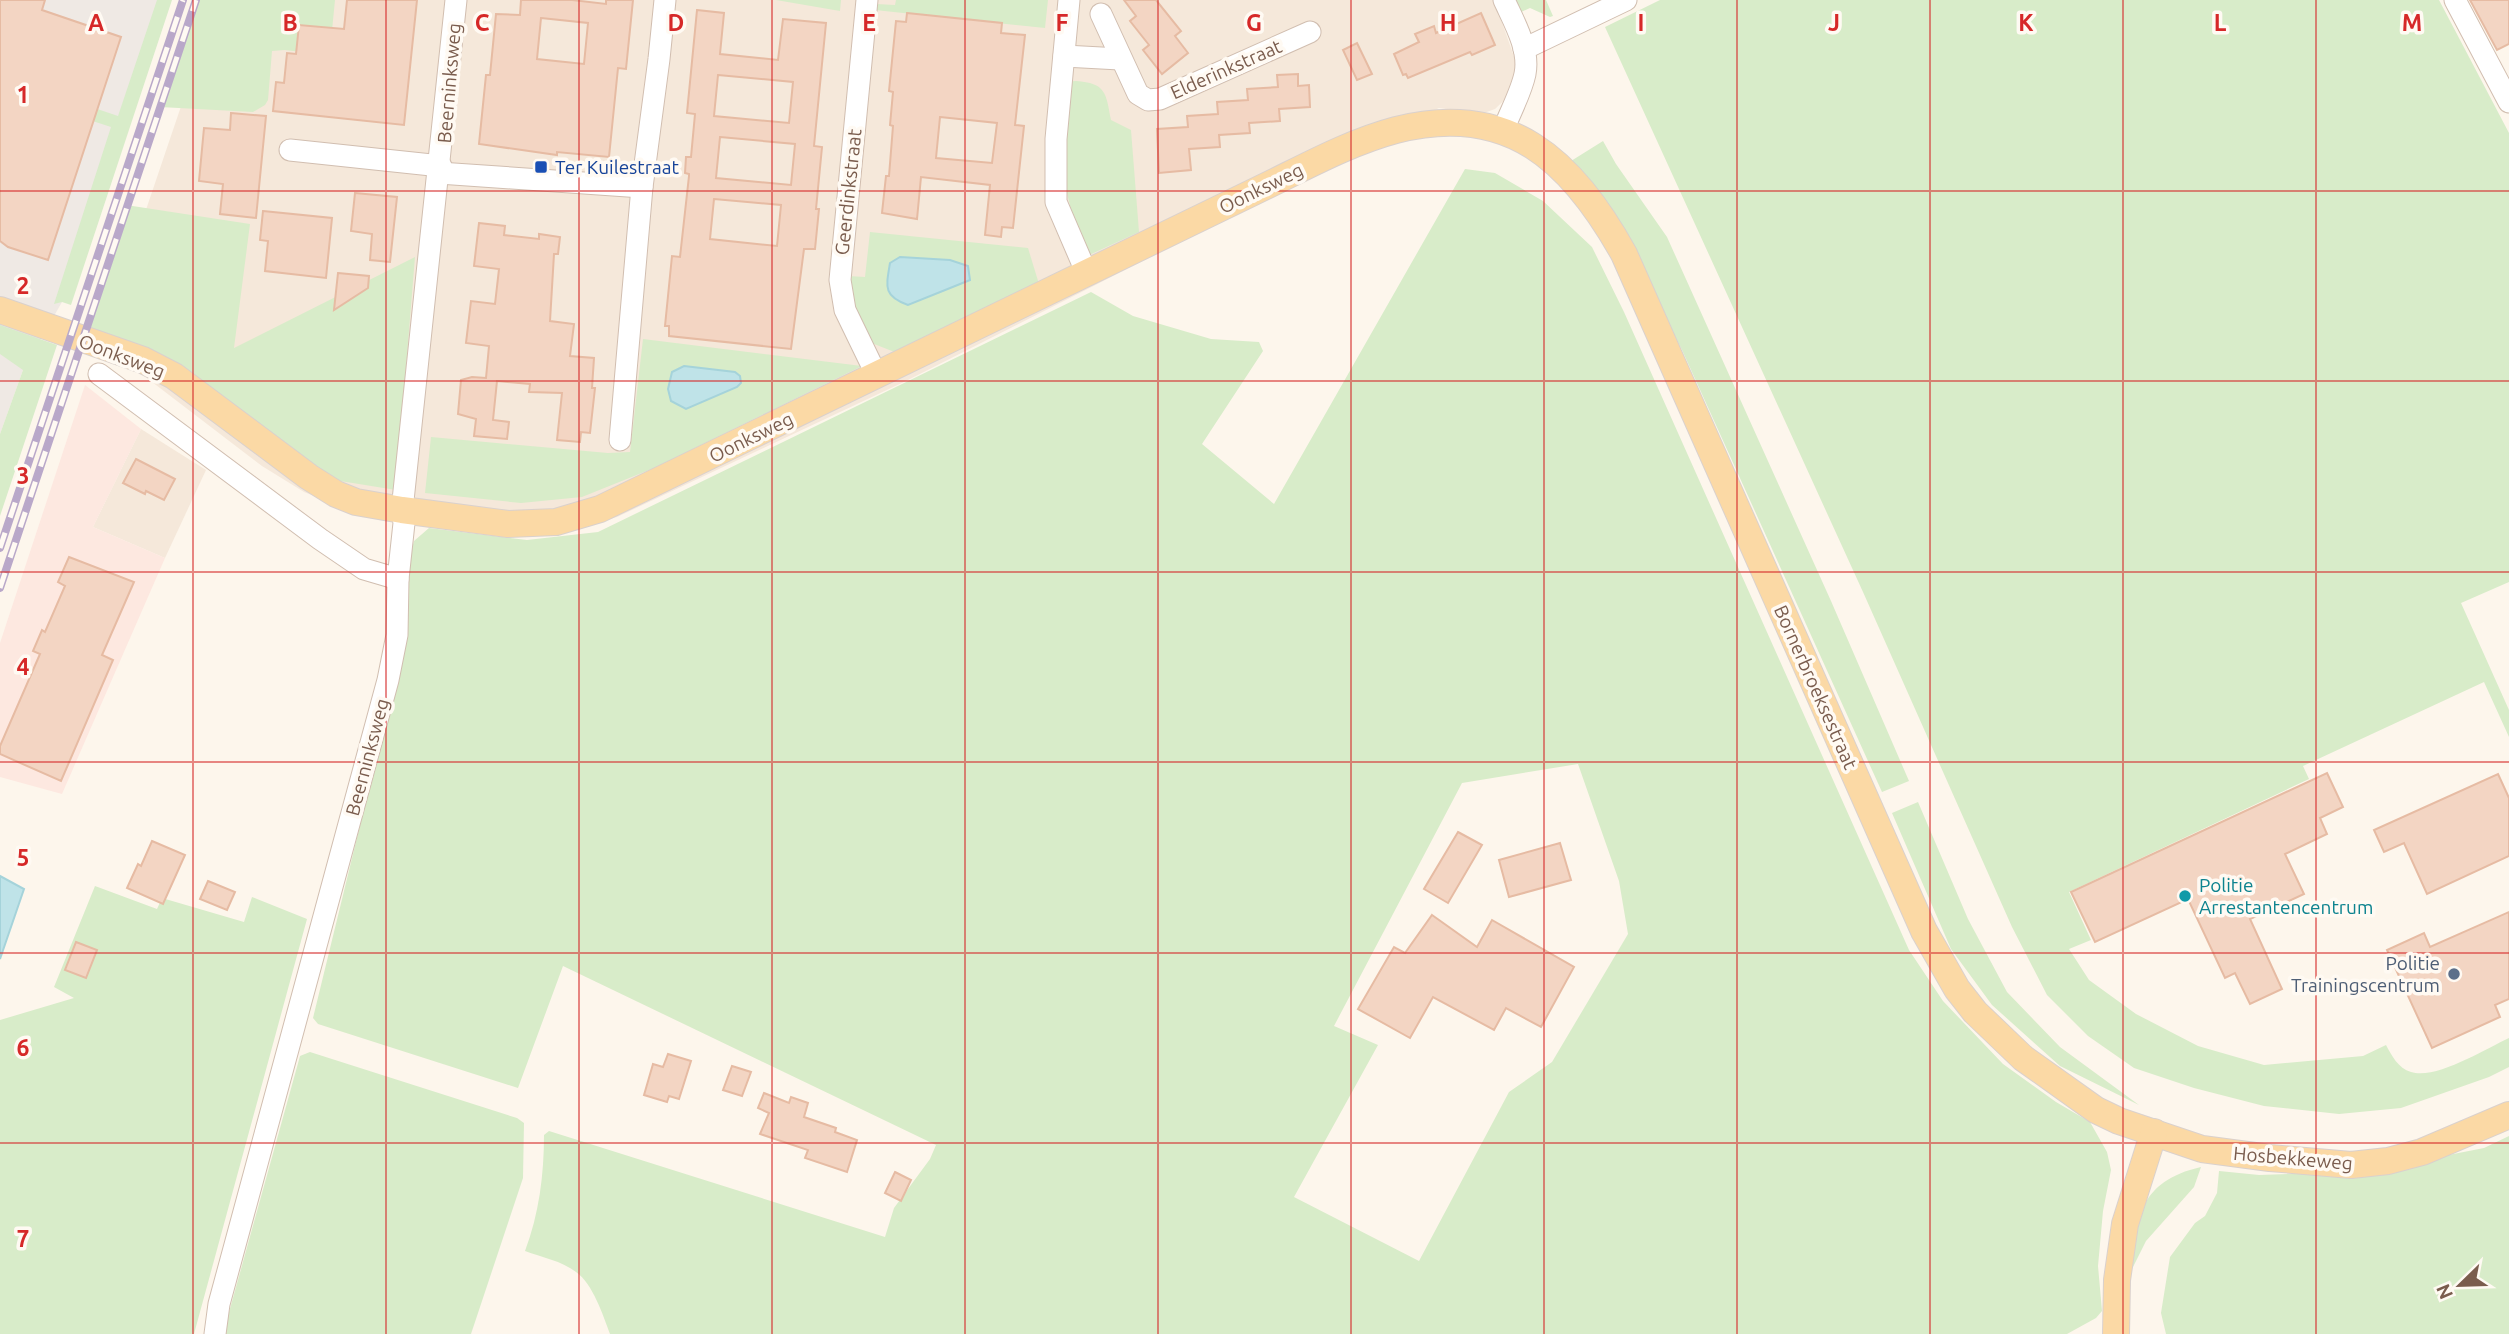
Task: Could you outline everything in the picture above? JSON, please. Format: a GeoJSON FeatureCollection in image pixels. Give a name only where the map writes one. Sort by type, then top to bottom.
{"type":"FeatureCollection","features":[{"type":"Feature","properties":{"kind":"main road","name":"Oonksweg"},"geometry":{"type":"LineString","coordinates":[[0,310],[143,360],[174,376],[309,477],[336,494],[356,502],[508,524],[556,522],[600,509],[1289,174],[1362,142],[1396,130],[1440,123],[1466,123],[1503,131]]}},
{"type":"Feature","properties":{"kind":"main road","name":"Bornerbroeksestraat"},"geometry":{"type":"LineString","coordinates":[[1503,131],[1531,145],[1558,164],[1584,191],[1624,254],[1924,932],[1957,989],[1999,1036],[2054,1081],[2096,1110],[2119,1121],[2154,1132]]}},
{"type":"Feature","properties":{"kind":"main road","name":"Hosbekkeweg"},"geometry":{"type":"LineString","coordinates":[[2154,1132],[2215,1152],[2351,1165],[2388,1161],[2422,1152],[2509,1115]]}},
{"type":"Feature","properties":{"kind":"main road"},"geometry":{"type":"LineString","coordinates":[[2111,1333],[2125,1224],[2154,1132]]}},
{"type":"Feature","properties":{"kind":"street","name":"Beerninksweg"},"geometry":{"type":"LineString","coordinates":[[215,1334],[219,1304],[388,680],[397,635],[402,510],[456,0]]}},
{"type":"Feature","properties":{"kind":"street"},"geometry":{"type":"LineString","coordinates":[[621,440],[642,187],[665,0]]}},
{"type":"Feature","properties":{"kind":"street","name":"Geerdinkstraat"},"geometry":{"type":"LineString","coordinates":[[867,0],[840,280],[845,310],[877,376]]}},
{"type":"Feature","properties":{"kind":"street"},"geometry":{"type":"LineString","coordinates":[[1069,0],[1056,139],[1056,202],[1087,274]]}},
{"type":"Feature","properties":{"kind":"street"},"geometry":{"type":"LineString","coordinates":[[1503,131],[1525,74],[1524,49],[1504,0]]}},
{"type":"Feature","properties":{"kind":"street"},"geometry":{"type":"LineString","coordinates":[[1524,49],[1626,0]]}},
{"type":"Feature","properties":{"kind":"street"},"geometry":{"type":"LineString","coordinates":[[2455,0],[2509,102]]}},
{"type":"Feature","properties":{"kind":"street","name":"Elderinkstraat"},"geometry":{"type":"LineString","coordinates":[[1101,14],[1138,94],[1147,100],[1160,99],[1310,32]]}},
{"type":"Feature","properties":{"kind":"street"},"geometry":{"type":"LineString","coordinates":[[1064,57],[1120,59]]}},
{"type":"Feature","properties":{"kind":"street","name":"Beerninksweg"},"geometry":{"type":"LineString","coordinates":[[290,150],[440,169]]}},
{"type":"Feature","properties":{"kind":"street"},"geometry":{"type":"LineString","coordinates":[[440,169],[642,187]]}},
{"type":"Feature","properties":{"kind":"street","name":"Oonksweg"},"geometry":{"type":"LineString","coordinates":[[99,374],[320,539],[364,569],[398,579]]}},
{"type":"Feature","properties":{"kind":"shaded area"},"geometry":{"type":"Polygon","coordinates":[[[0,0],[165,0],[62,302],[23,370],[0,434],[0,0]]]}},
{"type":"Feature","properties":{"kind":"shaded area"},"geometry":{"type":"Polygon","coordinates":[[[217,0],[1494,0],[1523,82],[1495,109],[1481,114],[1439,108],[1376,135],[1350,156],[908,380],[617,517],[550,536],[514,534],[347,509],[304,492],[262,466],[139,372],[109,319],[217,0]]]}},
{"type":"Feature","properties":{"kind":"shaded area"},"geometry":{"type":"Polygon","coordinates":[[[85,385],[141,429],[93,527],[165,558],[62,794],[0,777],[0,643],[85,385]]]}},
{"type":"Feature","properties":{"kind":"shaded area"},"geometry":{"type":"Polygon","coordinates":[[[141,429],[206,470],[165,558],[93,527],[141,429]]]}},
{"type":"Feature","properties":{"kind":"green space"},"geometry":{"type":"Polygon","coordinates":[[[157,0],[172,0],[71,305],[62,302],[54,304],[111,127],[22,98],[26,85],[118,116],[157,0]]]}},
{"type":"Feature","properties":{"kind":"green space"},"geometry":{"type":"Polygon","coordinates":[[[198,0],[335,0],[330,51],[326,55],[272,51],[268,100],[253,112],[160,107],[198,0]]]}},
{"type":"Feature","properties":{"kind":"green space"},"geometry":{"type":"Polygon","coordinates":[[[776,0],[841,0],[840,11],[776,0]]]}},
{"type":"Feature","properties":{"kind":"green space"},"geometry":{"type":"Polygon","coordinates":[[[896,0],[1048,0],[1045,28],[875,10],[876,4],[895,5],[896,0]]]}},
{"type":"Feature","properties":{"kind":"green space"},"geometry":{"type":"Polygon","coordinates":[[[1513,0],[1546,0],[1553,16],[1530,8],[1519,13],[1513,0]]]}},
{"type":"Feature","properties":{"kind":"green space"},"geometry":{"type":"Polygon","coordinates":[[[1660,0],[2439,0],[2509,133],[2509,582],[2461,603],[2509,710],[2509,737],[2484,682],[2303,766],[2309,779],[2069,892],[2091,940],[2069,949],[2089,980],[2136,1014],[2198,1046],[2264,1065],[2363,1056],[2386,1045],[2402,1068],[2411,1072],[2433,1072],[2474,1056],[2509,1038],[2509,1067],[2489,1077],[2401,1108],[2339,1114],[2264,1106],[2194,1088],[2134,1068],[2088,1036],[2047,995],[2012,927],[1863,592],[1605,27],[1660,0]]]}},
{"type":"Feature","properties":{"kind":"green space"},"geometry":{"type":"Polygon","coordinates":[[[1076,81],[1099,87],[1106,96],[1111,120],[1131,130],[1139,232],[1087,256],[1072,214],[1062,172],[1063,82],[1076,81]]]}},
{"type":"Feature","properties":{"kind":"green space"},"geometry":{"type":"Polygon","coordinates":[[[1603,141],[1667,237],[1909,781],[1882,792],[1682,350],[1612,213],[1571,161],[1603,141]]]}},
{"type":"Feature","properties":{"kind":"green space"},"geometry":{"type":"Polygon","coordinates":[[[1465,169],[1495,173],[1543,201],[1592,247],[1624,312],[1909,950],[1943,1001],[2003,1064],[2056,1102],[2090,1122],[2107,1152],[2111,1170],[2103,1211],[2098,1266],[2102,1311],[2096,1318],[2067,1334],[610,1334],[597,1300],[582,1277],[564,1265],[525,1251],[540,1194],[544,1135],[549,1131],[885,1237],[894,1208],[930,1159],[936,1145],[563,966],[518,1088],[318,1024],[313,1018],[396,678],[408,564],[414,541],[429,528],[527,540],[598,532],[1091,292],[1133,316],[1211,339],[1259,342],[1263,351],[1202,444],[1274,504],[1465,169]],[[1578,764],[1462,783],[1334,1026],[1378,1045],[1294,1197],[1419,1261],[1509,1092],[1552,1062],[1628,934],[1619,881],[1578,764]]]}},
{"type":"Feature","properties":{"kind":"green space"},"geometry":{"type":"Polygon","coordinates":[[[126,205],[250,224],[234,348],[415,257],[396,490],[334,480],[218,398],[163,355],[83,329],[126,205]]]}},
{"type":"Feature","properties":{"kind":"green space"},"geometry":{"type":"Polygon","coordinates":[[[870,232],[1028,248],[1039,284],[897,353],[869,342],[848,292],[848,276],[865,277],[870,232]]]}},
{"type":"Feature","properties":{"kind":"green space"},"geometry":{"type":"Polygon","coordinates":[[[0,325],[57,345],[0,516],[0,434],[23,370],[0,354],[0,325]]]}},
{"type":"Feature","properties":{"kind":"green space"},"geometry":{"type":"Polygon","coordinates":[[[643,339],[862,366],[654,468],[582,497],[521,503],[425,493],[431,437],[608,453],[630,452],[643,339]],[[684,366],[679,368],[741,383],[740,376],[735,372],[684,366]]]}},
{"type":"Feature","properties":{"kind":"green space"},"geometry":{"type":"Polygon","coordinates":[[[1918,802],[1968,919],[2007,992],[2060,1047],[2139,1105],[2060,1066],[1992,1005],[1951,949],[1892,813],[1918,802]]]}},
{"type":"Feature","properties":{"kind":"green space"},"geometry":{"type":"Polygon","coordinates":[[[95,886],[157,909],[162,898],[244,922],[252,897],[307,919],[194,1334],[0,1334],[0,1020],[74,998],[54,987],[95,886]]]}},
{"type":"Feature","properties":{"kind":"green space"},"geometry":{"type":"Polygon","coordinates":[[[310,1052],[517,1118],[524,1123],[523,1178],[471,1334],[223,1334],[300,1056],[310,1052]]]}},
{"type":"Feature","properties":{"kind":"green space"},"geometry":{"type":"Polygon","coordinates":[[[2509,1136],[2509,1334],[2166,1334],[2161,1313],[2170,1257],[2195,1223],[2205,1216],[2217,1193],[2219,1171],[2259,1175],[2367,1171],[2484,1148],[2509,1136]]]}},
{"type":"Feature","properties":{"kind":"green space"},"geometry":{"type":"Polygon","coordinates":[[[2201,1167],[2194,1187],[2146,1241],[2126,1281],[2137,1224],[2151,1195],[2163,1183],[2179,1174],[2201,1167]]]}},
{"type":"Feature","properties":{"kind":"water"},"geometry":{"type":"Polygon","coordinates":[[[900,257],[950,260],[968,266],[970,280],[908,305],[890,294],[887,284],[890,263],[900,257]]]}},
{"type":"Feature","properties":{"kind":"water"},"geometry":{"type":"Polygon","coordinates":[[[684,366],[735,372],[740,376],[741,383],[686,409],[671,401],[668,389],[672,372],[684,366]]]}},
{"type":"Feature","properties":{"kind":"water"},"geometry":{"type":"Polygon","coordinates":[[[0,876],[24,889],[0,959],[0,876]]]}},
{"type":"Feature","properties":{"kind":"building"},"geometry":{"type":"Polygon","coordinates":[[[0,0],[45,0],[42,10],[121,37],[48,260],[8,247],[0,241],[0,0]]]}},
{"type":"Feature","properties":{"kind":"building"},"geometry":{"type":"Polygon","coordinates":[[[347,0],[417,0],[404,125],[273,111],[276,82],[284,83],[287,53],[296,54],[299,25],[344,29],[347,0]]]}},
{"type":"Feature","properties":{"kind":"building"},"geometry":{"type":"Polygon","coordinates":[[[521,0],[572,0],[606,4],[606,0],[633,0],[626,69],[618,68],[609,157],[557,152],[557,155],[479,144],[496,14],[520,15],[521,0]],[[541,18],[537,59],[584,64],[588,23],[541,18]]]}},
{"type":"Feature","properties":{"kind":"building"},"geometry":{"type":"Polygon","coordinates":[[[1124,0],[1156,0],[1181,31],[1175,36],[1188,53],[1162,74],[1143,50],[1149,45],[1130,21],[1136,16],[1124,0]]]}},
{"type":"Feature","properties":{"kind":"building"},"geometry":{"type":"Polygon","coordinates":[[[2470,0],[2509,0],[2509,44],[2497,50],[2470,0]]]}},
{"type":"Feature","properties":{"kind":"building"},"geometry":{"type":"Polygon","coordinates":[[[697,10],[724,13],[720,54],[778,60],[783,19],[826,23],[814,146],[822,147],[815,249],[804,249],[791,349],[669,336],[669,326],[665,326],[672,256],[680,257],[689,176],[685,173],[686,157],[691,157],[695,114],[687,113],[697,10]],[[718,75],[714,116],[789,123],[793,82],[718,75]],[[720,137],[716,178],[791,185],[795,144],[720,137]],[[714,199],[710,239],[777,246],[781,205],[714,199]]]}},
{"type":"Feature","properties":{"kind":"building"},"geometry":{"type":"Polygon","coordinates":[[[907,13],[1002,23],[1001,33],[1025,35],[1015,125],[1024,126],[1013,228],[1002,227],[1001,237],[985,235],[990,185],[921,177],[917,219],[882,213],[886,176],[889,176],[893,126],[890,125],[893,92],[889,91],[896,21],[906,22],[907,13]],[[940,117],[936,158],[992,163],[997,123],[940,117]]]}},
{"type":"Feature","properties":{"kind":"building"},"geometry":{"type":"Polygon","coordinates":[[[1481,13],[1495,45],[1472,55],[1470,52],[1408,78],[1406,74],[1403,75],[1394,54],[1419,42],[1415,34],[1434,26],[1436,33],[1481,13]]]}},
{"type":"Feature","properties":{"kind":"building"},"geometry":{"type":"Polygon","coordinates":[[[1357,43],[1372,74],[1357,80],[1343,50],[1357,43]]]}},
{"type":"Feature","properties":{"kind":"building"},"geometry":{"type":"Polygon","coordinates":[[[1298,74],[1298,86],[1309,85],[1310,107],[1279,109],[1280,121],[1249,123],[1250,133],[1219,135],[1220,147],[1189,149],[1191,170],[1159,173],[1157,129],[1188,127],[1187,116],[1218,114],[1217,102],[1248,100],[1247,89],[1278,87],[1277,75],[1298,74]]]}},
{"type":"Feature","properties":{"kind":"building"},"geometry":{"type":"Polygon","coordinates":[[[231,113],[266,116],[256,218],[220,214],[223,184],[199,181],[204,128],[230,130],[231,113]]]}},
{"type":"Feature","properties":{"kind":"building"},"geometry":{"type":"Polygon","coordinates":[[[355,193],[397,197],[390,262],[370,260],[372,234],[351,231],[355,193]]]}},
{"type":"Feature","properties":{"kind":"building"},"geometry":{"type":"Polygon","coordinates":[[[263,211],[332,218],[326,278],[265,271],[268,241],[260,240],[263,211]]]}},
{"type":"Feature","properties":{"kind":"building"},"geometry":{"type":"Polygon","coordinates":[[[479,223],[505,226],[504,235],[539,239],[539,234],[560,237],[558,254],[554,254],[550,321],[574,324],[570,356],[594,358],[592,388],[595,388],[590,433],[581,432],[580,442],[557,440],[562,393],[529,392],[530,384],[497,381],[493,420],[509,422],[507,439],[474,436],[476,419],[458,414],[461,380],[472,377],[486,378],[489,346],[466,343],[471,301],[495,304],[499,269],[474,266],[479,223]]]}},
{"type":"Feature","properties":{"kind":"building"},"geometry":{"type":"Polygon","coordinates":[[[338,273],[369,276],[368,288],[334,310],[338,273]]]}},
{"type":"Feature","properties":{"kind":"building"},"geometry":{"type":"Polygon","coordinates":[[[136,459],[175,479],[164,500],[123,483],[136,459]]]}},
{"type":"Feature","properties":{"kind":"building"},"geometry":{"type":"Polygon","coordinates":[[[69,557],[134,582],[102,655],[113,660],[61,781],[0,754],[0,746],[40,654],[33,651],[42,630],[45,632],[65,586],[58,582],[69,557]]]}},
{"type":"Feature","properties":{"kind":"building","name":"Politie Arrestantencentrum"},"geometry":{"type":"Polygon","coordinates":[[[2327,773],[2343,807],[2320,818],[2327,834],[2285,854],[2304,894],[2250,919],[2282,989],[2250,1004],[2235,973],[2225,978],[2188,899],[2095,942],[2071,892],[2327,773]]]}},
{"type":"Feature","properties":{"kind":"building"},"geometry":{"type":"Polygon","coordinates":[[[2498,774],[2509,798],[2509,856],[2427,894],[2404,843],[2384,852],[2374,830],[2498,774]]]}},
{"type":"Feature","properties":{"kind":"building"},"geometry":{"type":"Polygon","coordinates":[[[1458,832],[1482,845],[1448,903],[1424,889],[1458,832]]]}},
{"type":"Feature","properties":{"kind":"building"},"geometry":{"type":"Polygon","coordinates":[[[152,841],[185,855],[163,904],[127,888],[152,841]]]}},
{"type":"Feature","properties":{"kind":"building"},"geometry":{"type":"Polygon","coordinates":[[[1560,843],[1571,880],[1509,897],[1499,860],[1560,843]]]}},
{"type":"Feature","properties":{"kind":"building"},"geometry":{"type":"Polygon","coordinates":[[[208,881],[235,892],[227,910],[200,899],[208,881]]]}},
{"type":"Feature","properties":{"kind":"building","name":"Politie Trainingscentrum"},"geometry":{"type":"Polygon","coordinates":[[[2509,912],[2509,999],[2495,1005],[2500,1017],[2432,1048],[2387,950],[2424,933],[2430,947],[2509,912]]]}},
{"type":"Feature","properties":{"kind":"building"},"geometry":{"type":"Polygon","coordinates":[[[1432,915],[1477,947],[1492,920],[1574,967],[1541,1027],[1506,1008],[1494,1030],[1433,997],[1410,1038],[1358,1009],[1394,947],[1405,953],[1432,915]]]}},
{"type":"Feature","properties":{"kind":"building"},"geometry":{"type":"Polygon","coordinates":[[[76,942],[97,950],[86,978],[65,970],[76,942]]]}},
{"type":"Feature","properties":{"kind":"building"},"geometry":{"type":"Polygon","coordinates":[[[668,1054],[691,1061],[679,1099],[669,1096],[667,1102],[644,1095],[653,1064],[663,1067],[668,1054]]]}},
{"type":"Feature","properties":{"kind":"building"},"geometry":{"type":"Polygon","coordinates":[[[732,1066],[751,1072],[742,1096],[723,1090],[732,1066]]]}},
{"type":"Feature","properties":{"kind":"building"},"geometry":{"type":"Polygon","coordinates":[[[764,1093],[789,1103],[791,1097],[808,1103],[804,1117],[836,1128],[835,1132],[857,1140],[847,1172],[805,1158],[808,1150],[760,1134],[769,1113],[758,1108],[764,1093]]]}},
{"type":"Feature","properties":{"kind":"building"},"geometry":{"type":"Polygon","coordinates":[[[895,1172],[911,1180],[901,1201],[885,1193],[895,1172]]]}},
{"type":"Feature","properties":{"kind":"railway"},"geometry":{"type":"LineString","coordinates":[[0,548],[183,0]]}},
{"type":"Feature","properties":{"kind":"railway"},"geometry":{"type":"LineString","coordinates":[[0,588],[196,0]]}},
{"type":"Feature","properties":{"kind":"place","name":"Ter Kuilestraat"},"geometry":{"type":"Point","coordinates":[541,167]}},
{"type":"Feature","properties":{"kind":"place","name":"Politie Arrestantencentrum"},"geometry":{"type":"Point","coordinates":[2185,896]}},
{"type":"Feature","properties":{"kind":"place","name":"Politie Trainingscentrum"},"geometry":{"type":"Point","coordinates":[2454,974]}}]}
